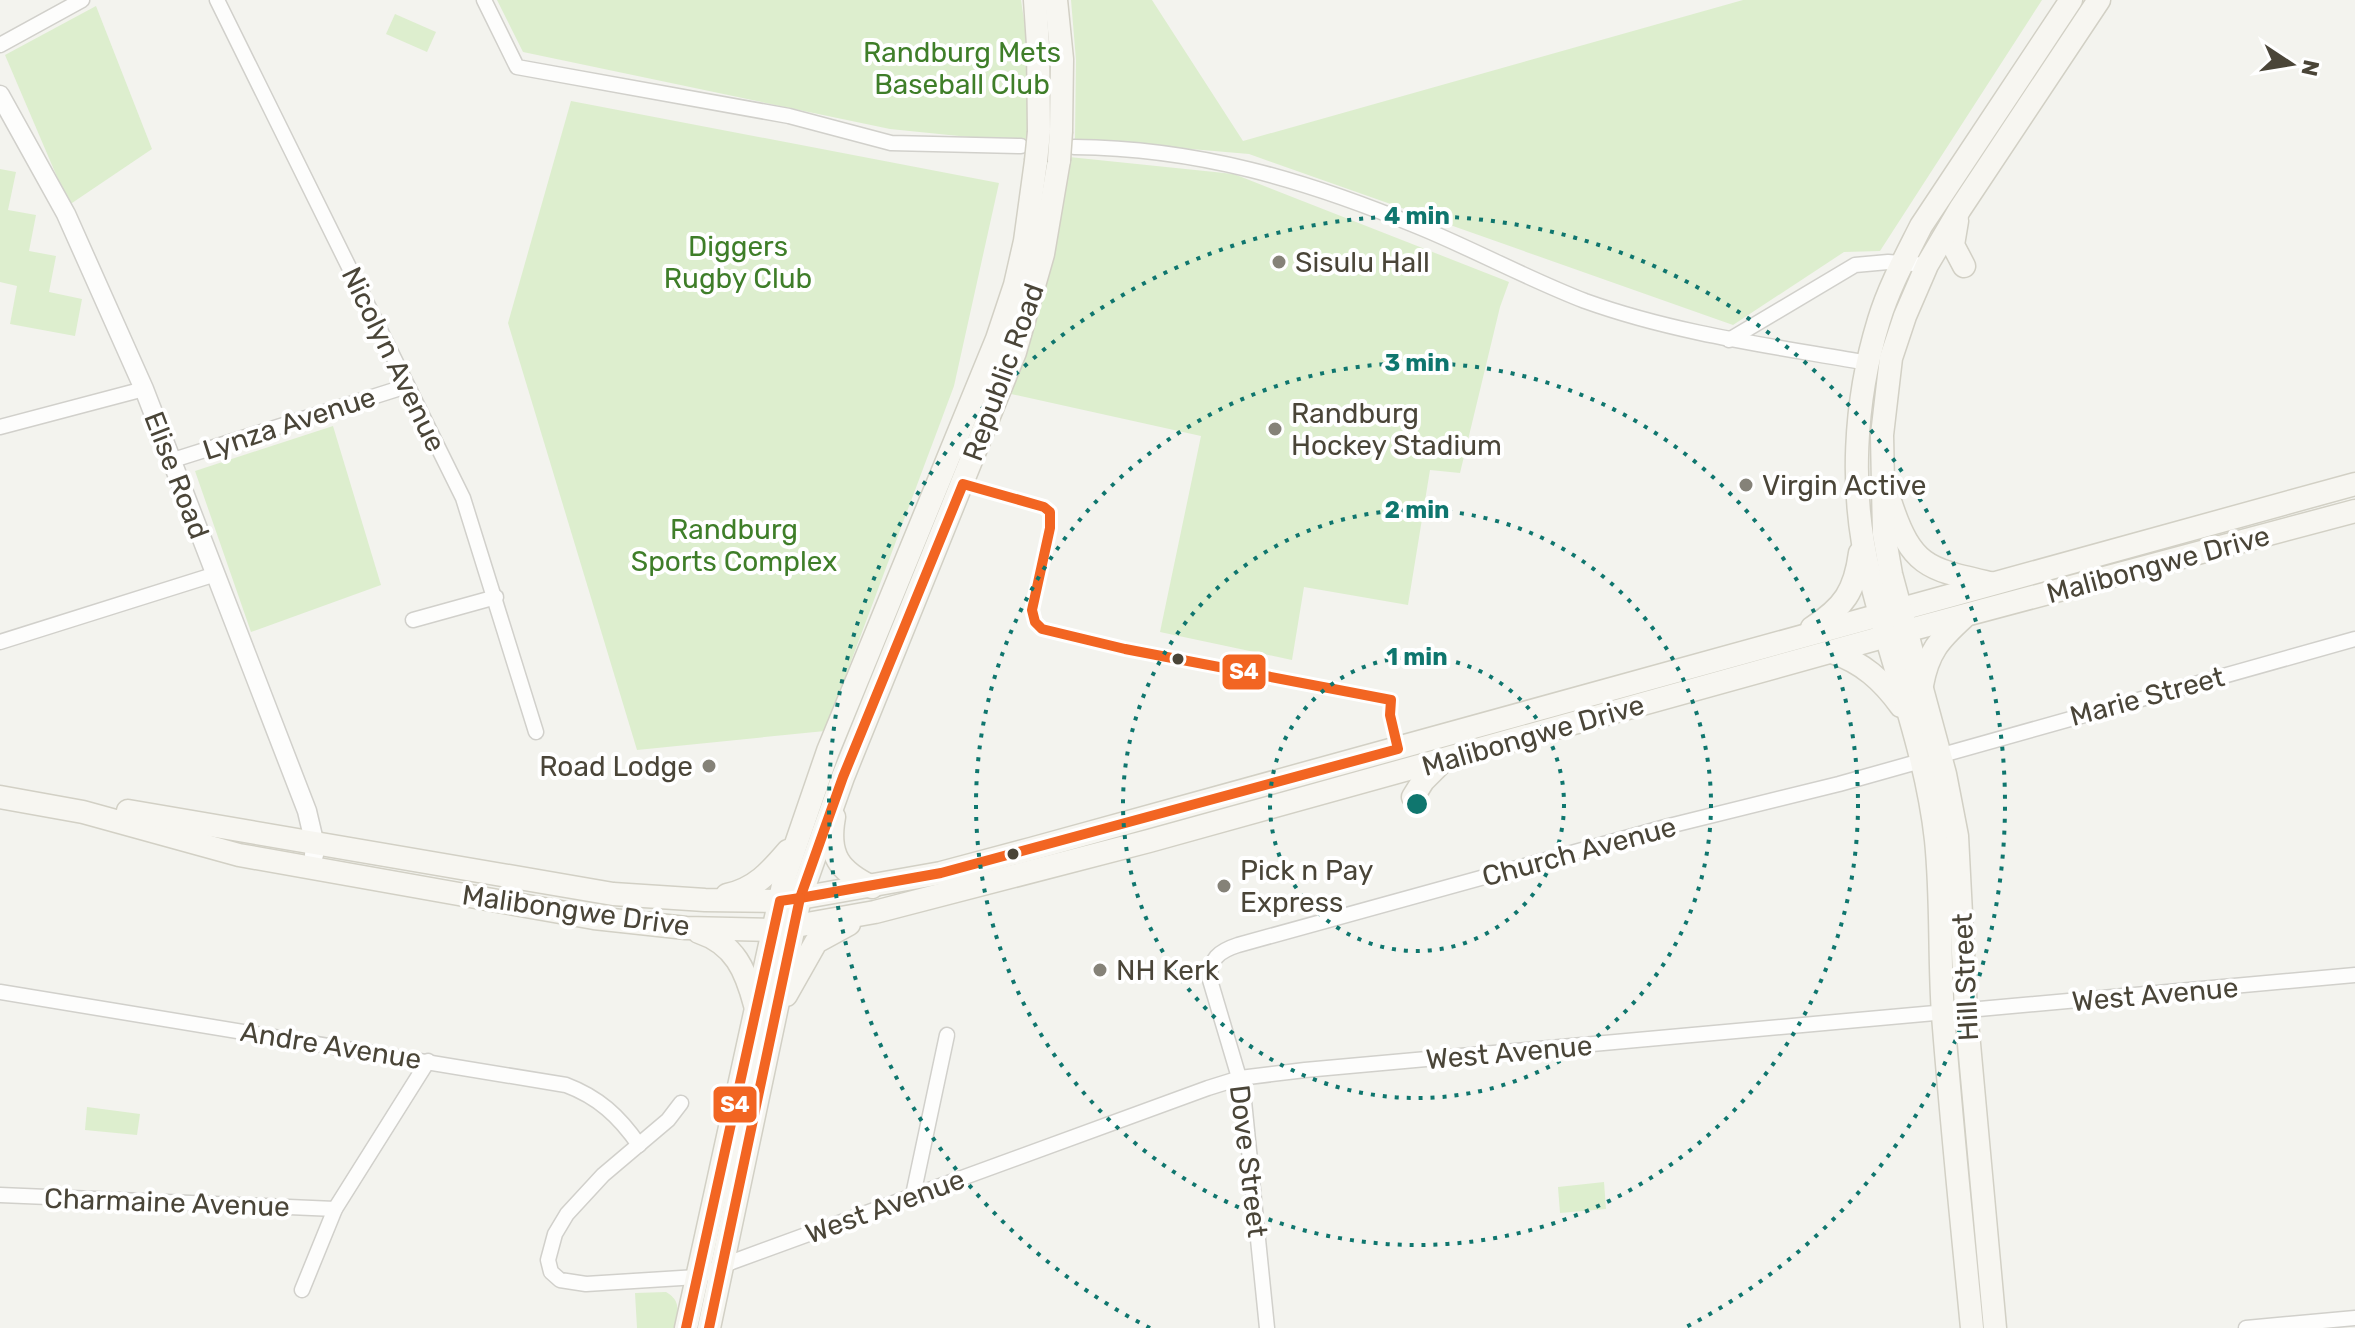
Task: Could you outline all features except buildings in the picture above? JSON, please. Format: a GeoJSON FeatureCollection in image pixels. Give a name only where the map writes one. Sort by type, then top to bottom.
{"type":"FeatureCollection","features":[{"type":"Feature","properties":{"kind":"main road","name":"Republic Road"},"geometry":{"type":"LineString","coordinates":[[790,900],[1015,352],[1043,254],[1048,146],[1035,0]]}},
{"type":"Feature","properties":{"kind":"main road","name":"Republic Road"},"geometry":{"type":"LineString","coordinates":[[686,1328],[766,1010],[790,900],[794,844],[844,709],[997,339],[1015,285],[1048,146],[1062,59],[1056,0]]}},
{"type":"Feature","properties":{"kind":"main road"},"geometry":{"type":"LineString","coordinates":[[1798,638],[1839,608],[1853,588],[1862,541],[1858,450],[1863,389],[1879,318],[1921,226],[2071,0]]}},
{"type":"Feature","properties":{"kind":"main road"},"geometry":{"type":"LineString","coordinates":[[1891,612],[1891,574],[1884,534],[1881,473],[1884,409],[1891,358],[1905,316],[1927,265],[1960,209],[2099,0]]}},
{"type":"Feature","properties":{"kind":"main road"},"geometry":{"type":"LineString","coordinates":[[1960,209],[1953,243],[1964,266]]}},
{"type":"Feature","properties":{"kind":"main road"},"geometry":{"type":"LineString","coordinates":[[1881,473],[1902,538],[1918,557],[1938,570],[1993,584]]}},
{"type":"Feature","properties":{"kind":"main road","name":"Malibongwe Drive"},"geometry":{"type":"LineString","coordinates":[[0,791],[613,894],[705,900],[790,900],[872,887],[1004,857],[2355,484]]}},
{"type":"Feature","properties":{"kind":"main road","name":"Malibongwe Drive"},"geometry":{"type":"LineString","coordinates":[[0,797],[83,812],[239,855],[594,918],[686,928],[784,929],[875,912],[2355,511]]}},
{"type":"Feature","properties":{"kind":"main road"},"geometry":{"type":"LineString","coordinates":[[1862,541],[1897,634]]}},
{"type":"Feature","properties":{"kind":"main road"},"geometry":{"type":"LineString","coordinates":[[1922,685],[1926,662],[1933,648],[1964,617]]}},
{"type":"Feature","properties":{"kind":"main road","name":"Hill Street"},"geometry":{"type":"LineString","coordinates":[[1897,634],[1922,685],[1931,757],[1943,1013],[1972,1328]]}},
{"type":"Feature","properties":{"kind":"main road","name":"Hill Street"},"geometry":{"type":"LineString","coordinates":[[1897,634],[1909,717],[1931,757],[1957,836],[1966,1011],[1995,1328]]}},
{"type":"Feature","properties":{"kind":"main road"},"geometry":{"type":"LineString","coordinates":[[1832,652],[1851,659],[1873,673],[1909,717]]}},
{"type":"Feature","properties":{"kind":"main road"},"geometry":{"type":"LineString","coordinates":[[1373,779],[1412,795],[1447,758]]}},
{"type":"Feature","properties":{"kind":"main road"},"geometry":{"type":"LineString","coordinates":[[843,777],[833,823],[833,850],[849,875],[872,887]]}},
{"type":"Feature","properties":{"kind":"main road"},"geometry":{"type":"LineString","coordinates":[[705,900],[749,888],[767,876],[794,844]]}},
{"type":"Feature","properties":{"kind":"main road"},"geometry":{"type":"LineString","coordinates":[[686,928],[709,936],[731,950],[766,1010],[816,942],[875,912]]}},
{"type":"Feature","properties":{"kind":"main road","name":"Republic Road"},"geometry":{"type":"LineString","coordinates":[[709,1328],[766,1010]]}},
{"type":"Feature","properties":{"kind":"street"},"geometry":{"type":"LineString","coordinates":[[0,45],[82,0]]}},
{"type":"Feature","properties":{"kind":"street","name":"Nicolyn Avenue"},"geometry":{"type":"LineString","coordinates":[[217,0],[463,498],[536,732]]}},
{"type":"Feature","properties":{"kind":"street"},"geometry":{"type":"LineString","coordinates":[[484,0],[517,67],[789,116],[891,143],[1048,146],[1181,154],[1236,164],[1418,227],[1543,284],[1655,324],[1729,340],[1868,363]]}},
{"type":"Feature","properties":{"kind":"street","name":"Elise Road"},"geometry":{"type":"LineString","coordinates":[[0,95],[66,214],[144,389],[307,811],[315,845],[312,869]]}},
{"type":"Feature","properties":{"kind":"street"},"geometry":{"type":"LineString","coordinates":[[1729,340],[1855,265],[1927,265]]}},
{"type":"Feature","properties":{"kind":"street","name":"Lynza Avenue"},"geometry":{"type":"LineString","coordinates":[[170,461],[407,386]]}},
{"type":"Feature","properties":{"kind":"street"},"geometry":{"type":"LineString","coordinates":[[0,427],[144,389]]}},
{"type":"Feature","properties":{"kind":"street"},"geometry":{"type":"LineString","coordinates":[[0,642],[216,574]]}},
{"type":"Feature","properties":{"kind":"street"},"geometry":{"type":"LineString","coordinates":[[413,620],[496,597]]}},
{"type":"Feature","properties":{"kind":"street","name":"Marie Street"},"geometry":{"type":"LineString","coordinates":[[1931,757],[2355,639]]}},
{"type":"Feature","properties":{"kind":"street","name":"Church Avenue"},"geometry":{"type":"LineString","coordinates":[[1218,953],[1412,896],[1931,757]]}},
{"type":"Feature","properties":{"kind":"street","name":"Dove Street"},"geometry":{"type":"LineString","coordinates":[[1218,953],[1210,971],[1212,994],[1240,1078],[1247,1117],[1267,1328]]}},
{"type":"Feature","properties":{"kind":"street","name":"West Avenue"},"geometry":{"type":"LineString","coordinates":[[697,1277],[913,1195],[1240,1078],[1755,1028],[2355,975]]}},
{"type":"Feature","properties":{"kind":"street","name":"Andre Avenue"},"geometry":{"type":"LineString","coordinates":[[0,992],[566,1085],[583,1091],[609,1108],[639,1145]]}},
{"type":"Feature","properties":{"kind":"street"},"geometry":{"type":"LineString","coordinates":[[913,1195],[947,1035]]}},
{"type":"Feature","properties":{"kind":"street"},"geometry":{"type":"LineString","coordinates":[[302,1290],[335,1209],[428,1061]]}},
{"type":"Feature","properties":{"kind":"street"},"geometry":{"type":"LineString","coordinates":[[681,1103],[668,1120],[603,1175],[567,1214],[555,1234],[548,1260],[551,1272],[560,1280],[572,1283],[697,1277]]}},
{"type":"Feature","properties":{"kind":"street","name":"Charmaine Avenue"},"geometry":{"type":"LineString","coordinates":[[0,1195],[335,1209]]}},
{"type":"Feature","properties":{"kind":"street"},"geometry":{"type":"LineString","coordinates":[[2246,1328],[2355,1318]]}},
{"type":"Feature","properties":{"kind":"green space","name":"Randburg Mets Baseball Club"},"geometry":{"type":"Polygon","coordinates":[[[497,0],[1021,0],[1029,54],[1029,143],[890,129],[523,52],[497,0]]]}},
{"type":"Feature","properties":{"kind":"green space"},"geometry":{"type":"Polygon","coordinates":[[[1071,0],[1152,0],[1243,141],[1743,0],[2042,0],[1880,251],[1844,252],[1733,325],[1249,154],[1075,139],[1076,60],[1071,0]]]}},
{"type":"Feature","properties":{"kind":"green space"},"geometry":{"type":"Polygon","coordinates":[[[96,6],[152,149],[69,205],[5,55],[96,6]]]}},
{"type":"Feature","properties":{"kind":"green space"},"geometry":{"type":"Polygon","coordinates":[[[395,14],[436,32],[427,52],[386,34],[395,14]]]}},
{"type":"Feature","properties":{"kind":"green space"},"geometry":{"type":"Polygon","coordinates":[[[571,101],[999,183],[954,386],[825,731],[637,750],[508,323],[571,101]]]}},
{"type":"Feature","properties":{"kind":"green space"},"geometry":{"type":"Polygon","coordinates":[[[1069,157],[1234,174],[1509,282],[1500,307],[1460,473],[1430,470],[1408,605],[1304,587],[1292,660],[1160,632],[1201,436],[1011,394],[1069,157]]]}},
{"type":"Feature","properties":{"kind":"green space"},"geometry":{"type":"Polygon","coordinates":[[[0,169],[16,172],[8,210],[36,215],[29,251],[56,256],[49,292],[82,299],[75,336],[10,324],[17,286],[0,282],[0,169]]]}},
{"type":"Feature","properties":{"kind":"green space"},"geometry":{"type":"Polygon","coordinates":[[[333,426],[381,585],[251,632],[195,471],[333,426]]]}},
{"type":"Feature","properties":{"kind":"green space"},"geometry":{"type":"Polygon","coordinates":[[[87,1107],[140,1114],[137,1135],[85,1130],[87,1107]]]}},
{"type":"Feature","properties":{"kind":"green space"},"geometry":{"type":"Polygon","coordinates":[[[1604,1182],[1606,1209],[1560,1213],[1558,1187],[1604,1182]]]}},
{"type":"Feature","properties":{"kind":"green space"},"geometry":{"type":"Polygon","coordinates":[[[666,1292],[677,1303],[674,1328],[637,1328],[635,1293],[666,1292]]]}},
{"type":"Feature","properties":{"kind":"transit line","name":"S4"},"geometry":{"type":"LineString","coordinates":[[963,484],[1044,507],[1050,512],[1050,528],[1032,610],[1035,622],[1042,629],[1125,649],[1391,700],[1390,715],[1398,749],[941,873],[800,898],[843,777],[963,484]]}},
{"type":"Feature","properties":{"kind":"transit line","name":"S4"},"geometry":{"type":"LineString","coordinates":[[686,1328],[780,901],[800,898]]}},
{"type":"Feature","properties":{"kind":"transit line","name":"S4"},"geometry":{"type":"LineString","coordinates":[[709,1328],[800,898]]}},
{"type":"Feature","properties":{"kind":"place","name":"Sisulu Hall"},"geometry":{"type":"Point","coordinates":[1279,262]}},
{"type":"Feature","properties":{"kind":"place","name":"Randburg Hockey Stadium"},"geometry":{"type":"Point","coordinates":[1275,429]}},
{"type":"Feature","properties":{"kind":"place","name":"Virgin Active"},"geometry":{"type":"Point","coordinates":[1746,485]}},
{"type":"Feature","properties":{"kind":"place","name":"Road Lodge"},"geometry":{"type":"Point","coordinates":[709,766]}},
{"type":"Feature","properties":{"kind":"place","name":"Pick n Pay Express"},"geometry":{"type":"Point","coordinates":[1224,886]}},
{"type":"Feature","properties":{"kind":"place","name":"NH Kerk"},"geometry":{"type":"Point","coordinates":[1100,970]}},
{"type":"Feature","properties":{"kind":"park label","name":"Diggers Rugby Club"},"geometry":{"type":"Point","coordinates":[738,262]}},
{"type":"Feature","properties":{"kind":"park label","name":"Randburg Sports Complex"},"geometry":{"type":"Point","coordinates":[734,545]}}]}
